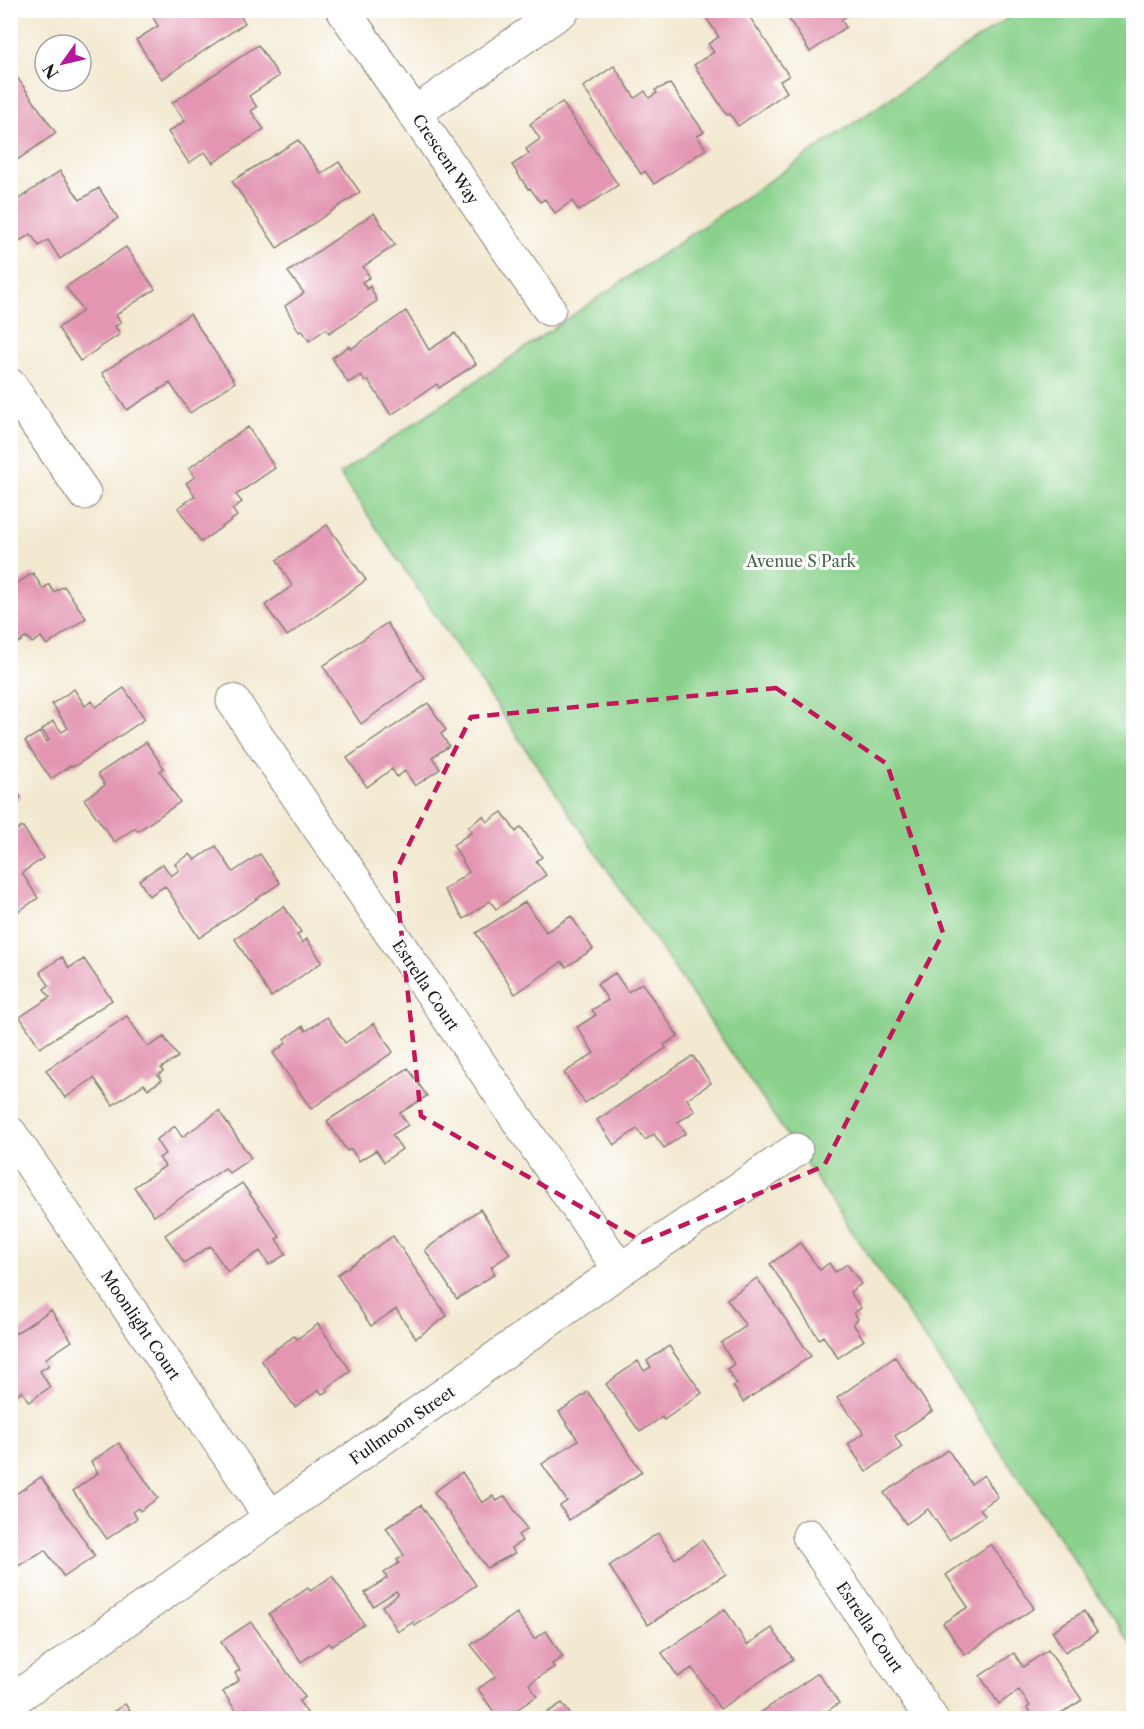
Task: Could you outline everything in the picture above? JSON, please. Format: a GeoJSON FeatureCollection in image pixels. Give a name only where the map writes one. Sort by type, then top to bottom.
{"type":"FeatureCollection","features":[{"type":"Feature","properties":{"kind":"street","name":"Crescent Way"},"geometry":{"type":"LineString","coordinates":[[343,10],[549,309]]}},
{"type":"Feature","properties":{"kind":"street"},"geometry":{"type":"LineString","coordinates":[[415,113],[563,10]]}},
{"type":"Feature","properties":{"kind":"street"},"geometry":{"type":"LineString","coordinates":[[10,385],[84,492]]}},
{"type":"Feature","properties":{"kind":"street","name":"Estrella Court"},"geometry":{"type":"LineString","coordinates":[[233,701],[620,1270]]}},
{"type":"Feature","properties":{"kind":"street","name":"Moonlight Court"},"geometry":{"type":"LineString","coordinates":[[10,1133],[271,1518]]}},
{"type":"Feature","properties":{"kind":"street","name":"Fullmoon Street"},"geometry":{"type":"LineString","coordinates":[[10,1702],[620,1270],[796,1150]]}},
{"type":"Feature","properties":{"kind":"street","name":"Estrella Court"},"geometry":{"type":"LineString","coordinates":[[808,1536],[931,1719]]}},
{"type":"Feature","properties":{"kind":"highlighted area"},"geometry":{"type":"Polygon","coordinates":[[[776,688],[887,764],[943,933],[824,1166],[643,1242],[421,1116],[395,873],[471,717],[776,688]]]}},
{"type":"Feature","properties":{"kind":"green space","name":"Avenue S Park"},"geometry":{"type":"Polygon","coordinates":[[[1018,11],[1133,11],[1133,1647],[340,474],[1018,11]]]}},
{"type":"Feature","properties":{"kind":"building"},"geometry":{"type":"Polygon","coordinates":[[[149,10],[236,10],[245,23],[162,79],[136,40],[158,26],[149,10]]]}},
{"type":"Feature","properties":{"kind":"building"},"geometry":{"type":"Polygon","coordinates":[[[701,10],[745,10],[789,76],[780,81],[787,92],[738,126],[730,114],[727,115],[694,65],[714,52],[708,44],[719,37],[701,10]]]}},
{"type":"Feature","properties":{"kind":"building"},"geometry":{"type":"Polygon","coordinates":[[[783,10],[855,10],[841,20],[846,27],[810,52],[783,10]]]}},
{"type":"Feature","properties":{"kind":"building"},"geometry":{"type":"Polygon","coordinates":[[[258,45],[279,76],[249,96],[257,107],[251,111],[264,129],[213,163],[205,152],[189,163],[168,132],[185,121],[172,103],[258,45]]]}},
{"type":"Feature","properties":{"kind":"building"},"geometry":{"type":"Polygon","coordinates":[[[614,66],[635,98],[645,91],[649,98],[657,93],[655,90],[670,84],[704,132],[697,136],[706,149],[654,184],[645,171],[641,174],[583,87],[614,66]]]}},
{"type":"Feature","properties":{"kind":"building"},"geometry":{"type":"Polygon","coordinates":[[[14,73],[56,133],[10,165],[10,75],[14,73]]]}},
{"type":"Feature","properties":{"kind":"building"},"geometry":{"type":"Polygon","coordinates":[[[562,102],[618,185],[579,211],[572,201],[555,213],[545,199],[540,202],[530,188],[528,189],[512,165],[529,154],[526,149],[540,139],[530,124],[562,102]]]}},
{"type":"Feature","properties":{"kind":"building"},"geometry":{"type":"Polygon","coordinates":[[[298,140],[321,174],[339,162],[360,192],[277,248],[232,181],[298,140]]]}},
{"type":"Feature","properties":{"kind":"building"},"geometry":{"type":"Polygon","coordinates":[[[60,171],[80,200],[99,188],[118,218],[60,259],[48,240],[39,246],[31,234],[10,247],[10,205],[60,171]]]}},
{"type":"Feature","properties":{"kind":"building"},"geometry":{"type":"Polygon","coordinates":[[[374,213],[395,245],[363,267],[370,277],[362,282],[367,289],[370,286],[377,301],[329,333],[326,329],[309,341],[302,330],[299,332],[285,306],[304,293],[288,272],[374,213]]]}},
{"type":"Feature","properties":{"kind":"building"},"geometry":{"type":"Polygon","coordinates":[[[126,247],[155,289],[116,315],[121,323],[115,326],[120,334],[80,361],[58,328],[83,311],[66,287],[126,247]]]}},
{"type":"Feature","properties":{"kind":"building"},"geometry":{"type":"Polygon","coordinates":[[[406,311],[429,350],[455,333],[476,364],[439,388],[437,384],[391,415],[368,380],[365,382],[361,375],[348,383],[332,358],[349,346],[351,349],[406,311]]]}},
{"type":"Feature","properties":{"kind":"building"},"geometry":{"type":"Polygon","coordinates":[[[190,314],[235,382],[190,413],[170,383],[127,410],[102,373],[190,314]]]}},
{"type":"Feature","properties":{"kind":"building"},"geometry":{"type":"Polygon","coordinates":[[[248,427],[275,468],[236,495],[242,502],[232,509],[237,516],[201,542],[178,508],[195,496],[186,483],[195,477],[189,468],[248,427]]]}},
{"type":"Feature","properties":{"kind":"building"},"geometry":{"type":"Polygon","coordinates":[[[327,525],[366,580],[287,636],[265,605],[292,586],[277,560],[327,525]]]}},
{"type":"Feature","properties":{"kind":"building"},"geometry":{"type":"Polygon","coordinates":[[[33,573],[43,589],[49,584],[54,592],[64,586],[86,618],[47,645],[41,637],[32,643],[27,637],[10,648],[10,588],[33,573]]]}},
{"type":"Feature","properties":{"kind":"building"},"geometry":{"type":"Polygon","coordinates":[[[387,623],[424,678],[361,724],[323,666],[387,623]]]}},
{"type":"Feature","properties":{"kind":"building"},"geometry":{"type":"Polygon","coordinates":[[[124,688],[145,719],[75,766],[70,766],[51,779],[25,741],[40,732],[47,742],[49,740],[42,730],[53,721],[62,732],[68,728],[52,704],[74,689],[85,706],[92,701],[96,707],[124,688]]]}},
{"type":"Feature","properties":{"kind":"building"},"geometry":{"type":"Polygon","coordinates":[[[428,703],[446,730],[441,734],[449,746],[432,757],[440,769],[415,786],[405,771],[397,777],[392,769],[367,787],[347,758],[428,703]]]}},
{"type":"Feature","properties":{"kind":"building"},"geometry":{"type":"Polygon","coordinates":[[[146,742],[164,768],[160,771],[180,802],[138,831],[135,828],[114,842],[84,799],[105,785],[98,774],[146,742]]]}},
{"type":"Feature","properties":{"kind":"building"},"geometry":{"type":"Polygon","coordinates":[[[10,782],[21,797],[10,805],[10,782]]]}},
{"type":"Feature","properties":{"kind":"building"},"geometry":{"type":"Polygon","coordinates":[[[502,812],[516,832],[521,827],[542,857],[536,861],[546,875],[496,909],[490,901],[464,919],[444,890],[469,872],[453,845],[472,832],[468,827],[483,816],[487,822],[502,812]]]}},
{"type":"Feature","properties":{"kind":"building"},"geometry":{"type":"Polygon","coordinates":[[[23,827],[43,858],[22,873],[38,898],[10,917],[10,833],[23,827]]]}},
{"type":"Feature","properties":{"kind":"building"},"geometry":{"type":"Polygon","coordinates":[[[216,846],[233,872],[260,854],[280,883],[199,938],[165,886],[149,896],[139,880],[163,864],[171,876],[179,870],[175,864],[190,854],[195,860],[216,846]]]}},
{"type":"Feature","properties":{"kind":"building"},"geometry":{"type":"Polygon","coordinates":[[[525,902],[546,932],[571,916],[593,949],[566,967],[562,962],[515,994],[476,933],[525,902]]]}},
{"type":"Feature","properties":{"kind":"building"},"geometry":{"type":"Polygon","coordinates":[[[284,906],[301,932],[297,935],[302,943],[307,939],[322,962],[271,997],[235,939],[284,906]]]}},
{"type":"Feature","properties":{"kind":"building"},"geometry":{"type":"Polygon","coordinates":[[[62,957],[69,968],[84,959],[112,1000],[40,1048],[20,1017],[50,997],[44,989],[49,985],[40,972],[62,957]]]}},
{"type":"Feature","properties":{"kind":"building"},"geometry":{"type":"Polygon","coordinates":[[[615,973],[628,992],[642,983],[678,1036],[664,1045],[666,1048],[585,1103],[564,1073],[594,1053],[577,1027],[596,1015],[592,1010],[608,1000],[597,984],[615,973]]]}},
{"type":"Feature","properties":{"kind":"building"},"geometry":{"type":"Polygon","coordinates":[[[127,1016],[148,1047],[164,1037],[178,1057],[161,1068],[163,1071],[158,1075],[162,1080],[148,1089],[144,1084],[113,1105],[94,1078],[65,1098],[46,1070],[127,1016]]]}},
{"type":"Feature","properties":{"kind":"building"},"geometry":{"type":"Polygon","coordinates":[[[327,1017],[345,1043],[374,1023],[393,1052],[311,1109],[273,1053],[286,1043],[284,1039],[303,1026],[306,1031],[327,1017]]]}},
{"type":"Feature","properties":{"kind":"building"},"geometry":{"type":"Polygon","coordinates":[[[693,1056],[711,1083],[687,1099],[695,1111],[678,1122],[686,1133],[664,1148],[654,1134],[645,1140],[637,1129],[614,1145],[597,1120],[693,1056]]]}},
{"type":"Feature","properties":{"kind":"building"},"geometry":{"type":"Polygon","coordinates":[[[408,1068],[427,1096],[400,1113],[408,1125],[392,1135],[402,1149],[384,1162],[376,1150],[359,1161],[351,1149],[347,1151],[327,1121],[408,1068]]]}},
{"type":"Feature","properties":{"kind":"building"},"geometry":{"type":"Polygon","coordinates":[[[219,1111],[251,1158],[229,1173],[225,1168],[154,1216],[134,1187],[165,1166],[159,1158],[165,1154],[156,1140],[175,1126],[182,1137],[219,1111]]]}},
{"type":"Feature","properties":{"kind":"building"},"geometry":{"type":"Polygon","coordinates":[[[242,1183],[280,1237],[276,1239],[286,1254],[269,1265],[260,1251],[228,1272],[210,1246],[184,1263],[165,1235],[242,1183]]]}},
{"type":"Feature","properties":{"kind":"building"},"geometry":{"type":"Polygon","coordinates":[[[480,1209],[510,1254],[491,1267],[495,1274],[457,1299],[425,1250],[480,1209]]]}},
{"type":"Feature","properties":{"kind":"building"},"geometry":{"type":"Polygon","coordinates":[[[393,1236],[447,1316],[416,1338],[396,1309],[371,1326],[337,1275],[393,1236]]]}},
{"type":"Feature","properties":{"kind":"building"},"geometry":{"type":"Polygon","coordinates":[[[800,1243],[820,1270],[829,1263],[835,1272],[847,1264],[861,1284],[850,1292],[861,1308],[854,1313],[858,1319],[853,1324],[864,1340],[838,1358],[823,1336],[819,1339],[770,1264],[800,1243]]]}},
{"type":"Feature","properties":{"kind":"building"},"geometry":{"type":"Polygon","coordinates":[[[757,1278],[811,1356],[743,1402],[733,1386],[737,1384],[727,1369],[734,1364],[721,1343],[746,1326],[727,1299],[757,1278]]]}},
{"type":"Feature","properties":{"kind":"building"},"geometry":{"type":"Polygon","coordinates":[[[51,1310],[72,1341],[45,1359],[49,1365],[40,1371],[50,1387],[29,1402],[22,1391],[10,1399],[10,1337],[51,1310]]]}},
{"type":"Feature","properties":{"kind":"building"},"geometry":{"type":"Polygon","coordinates":[[[318,1324],[351,1371],[326,1389],[328,1391],[322,1394],[319,1390],[295,1407],[261,1360],[294,1336],[297,1339],[318,1324]]]}},
{"type":"Feature","properties":{"kind":"building"},"geometry":{"type":"Polygon","coordinates":[[[669,1346],[702,1393],[664,1420],[662,1417],[640,1432],[606,1384],[638,1361],[644,1371],[651,1367],[647,1361],[669,1346]]]}},
{"type":"Feature","properties":{"kind":"building"},"geometry":{"type":"Polygon","coordinates":[[[895,1357],[932,1411],[895,1436],[902,1447],[866,1472],[848,1444],[864,1433],[837,1398],[895,1357]]]}},
{"type":"Feature","properties":{"kind":"building"},"geometry":{"type":"Polygon","coordinates":[[[588,1392],[642,1472],[569,1520],[560,1506],[567,1501],[542,1464],[578,1440],[559,1412],[588,1392]]]}},
{"type":"Feature","properties":{"kind":"building"},"geometry":{"type":"Polygon","coordinates":[[[119,1443],[158,1498],[140,1511],[138,1508],[132,1512],[137,1518],[107,1539],[73,1491],[98,1473],[91,1462],[119,1443]]]}},
{"type":"Feature","properties":{"kind":"building"},"geometry":{"type":"Polygon","coordinates":[[[948,1450],[971,1484],[984,1475],[998,1497],[980,1509],[985,1515],[949,1540],[928,1509],[906,1524],[884,1493],[948,1450]]]}},
{"type":"Feature","properties":{"kind":"building"},"geometry":{"type":"Polygon","coordinates":[[[462,1472],[482,1503],[493,1496],[497,1501],[505,1496],[527,1529],[518,1535],[522,1541],[511,1548],[515,1553],[487,1568],[434,1492],[462,1472]]]}},
{"type":"Feature","properties":{"kind":"building"},"geometry":{"type":"Polygon","coordinates":[[[41,1477],[95,1556],[64,1577],[45,1550],[18,1566],[10,1554],[10,1498],[41,1477]]]}},
{"type":"Feature","properties":{"kind":"building"},"geometry":{"type":"Polygon","coordinates":[[[421,1505],[476,1585],[415,1626],[413,1622],[398,1632],[382,1606],[398,1594],[396,1591],[373,1606],[365,1593],[387,1578],[384,1573],[399,1563],[397,1560],[404,1555],[386,1528],[421,1505]]]}},
{"type":"Feature","properties":{"kind":"building"},"geometry":{"type":"Polygon","coordinates":[[[658,1533],[675,1559],[702,1540],[726,1574],[648,1625],[609,1566],[658,1533]]]}},
{"type":"Feature","properties":{"kind":"building"},"geometry":{"type":"Polygon","coordinates":[[[991,1544],[1034,1608],[965,1655],[943,1623],[968,1607],[946,1575],[991,1544]]]}},
{"type":"Feature","properties":{"kind":"building"},"geometry":{"type":"Polygon","coordinates":[[[332,1576],[364,1624],[331,1646],[329,1643],[301,1662],[269,1614],[308,1588],[310,1591],[332,1576]]]}},
{"type":"Feature","properties":{"kind":"building"},"geometry":{"type":"Polygon","coordinates":[[[725,1609],[747,1645],[772,1628],[793,1659],[720,1709],[692,1668],[678,1677],[662,1653],[725,1609]]]}},
{"type":"Feature","properties":{"kind":"building"},"geometry":{"type":"Polygon","coordinates":[[[1084,1611],[1097,1632],[1065,1652],[1052,1631],[1084,1611]]]}},
{"type":"Feature","properties":{"kind":"building"},"geometry":{"type":"Polygon","coordinates":[[[517,1613],[534,1639],[546,1631],[563,1657],[552,1664],[554,1667],[529,1684],[537,1696],[504,1718],[498,1718],[478,1689],[496,1676],[471,1645],[517,1613]]]}},
{"type":"Feature","properties":{"kind":"building"},"geometry":{"type":"Polygon","coordinates":[[[251,1622],[305,1697],[299,1701],[310,1717],[273,1718],[271,1715],[265,1718],[253,1718],[246,1708],[238,1714],[223,1692],[239,1680],[235,1673],[240,1670],[221,1642],[251,1622]]]}},
{"type":"Feature","properties":{"kind":"building"},"geometry":{"type":"Polygon","coordinates":[[[1048,1650],[1082,1700],[1054,1718],[1034,1718],[1027,1708],[1030,1706],[1019,1690],[999,1704],[980,1676],[1014,1653],[1023,1667],[1048,1650]]]}},
{"type":"Feature","properties":{"kind":"building"},"geometry":{"type":"Polygon","coordinates":[[[818,1673],[839,1703],[817,1718],[753,1718],[818,1673]]]}},
{"type":"Feature","properties":{"kind":"building"},"geometry":{"type":"Polygon","coordinates":[[[562,1703],[573,1718],[539,1718],[562,1703]]]}},
{"type":"Feature","properties":{"kind":"building"},"geometry":{"type":"Polygon","coordinates":[[[125,1704],[135,1718],[104,1718],[125,1704]]]}}]}
